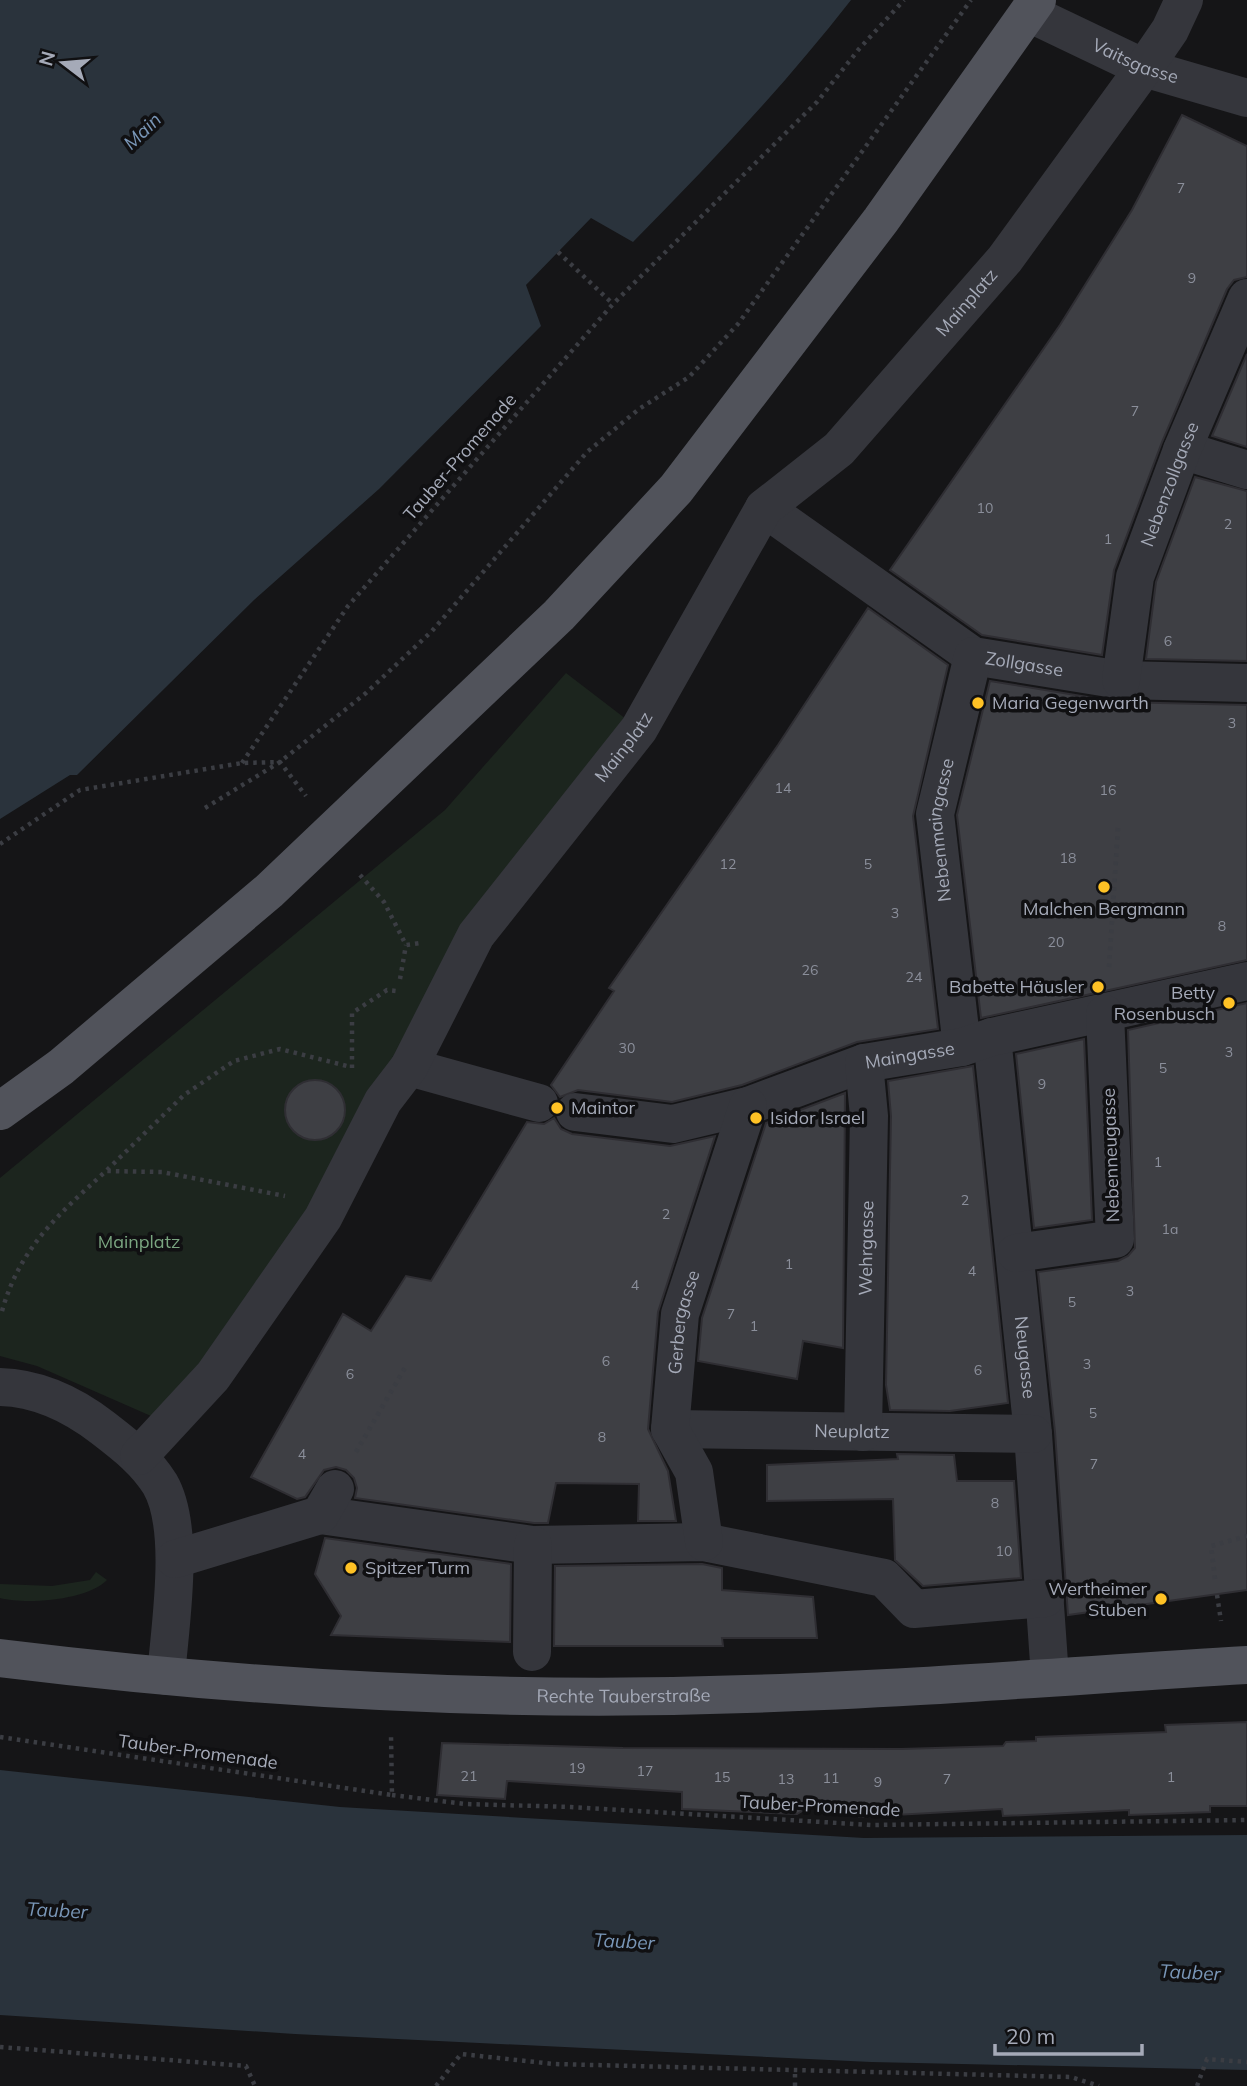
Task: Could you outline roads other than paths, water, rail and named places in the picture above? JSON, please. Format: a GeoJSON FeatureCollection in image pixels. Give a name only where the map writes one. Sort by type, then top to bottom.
{"type":"FeatureCollection","features":[{"type":"Feature","properties":{"kind":"main road"},"geometry":{"type":"LineString","coordinates":[[0,1111],[61,1067],[269,891],[559,615],[676,489],[881,220],[1033,7]]}},
{"type":"Feature","properties":{"kind":"main road","name":"Rechte Tauberstraße"},"geometry":{"type":"LineString","coordinates":[[0,1658],[166,1676],[408,1691],[664,1695],[744,1695],[1247,1665]]}},
{"type":"Feature","properties":{"kind":"street","name":"Mainplatz"},"geometry":{"type":"LineString","coordinates":[[139,1456],[213,1376],[330,1207],[383,1101],[409,1068],[476,935],[639,729],[764,508],[839,449],[996,269],[1144,68],[1170,30],[1184,0]]}},
{"type":"Feature","properties":{"kind":"street","name":"Vaitsgasse"},"geometry":{"type":"LineString","coordinates":[[1033,7],[1144,68],[1247,98]]}},
{"type":"Feature","properties":{"kind":"street","name":"Nebenzollgasse"},"geometry":{"type":"LineString","coordinates":[[1121,680],[1136,577],[1182,450],[1247,298]]}},
{"type":"Feature","properties":{"kind":"street"},"geometry":{"type":"LineString","coordinates":[[1182,450],[1247,470]]}},
{"type":"Feature","properties":{"kind":"street","name":"Zollgasse"},"geometry":{"type":"LineString","coordinates":[[764,508],[973,656],[1121,680],[1247,682]]}},
{"type":"Feature","properties":{"kind":"street","name":"Nebenmaingasse"},"geometry":{"type":"LineString","coordinates":[[973,656],[935,814],[977,1042]]}},
{"type":"Feature","properties":{"kind":"street","name":"Maingasse"},"geometry":{"type":"LineString","coordinates":[[575,1112],[673,1124],[748,1106],[864,1063],[977,1042],[1247,981]]}},
{"type":"Feature","properties":{"kind":"street","name":"Nebenneugasse"},"geometry":{"type":"LineString","coordinates":[[1016,1253],[1115,1239],[1105,1014]]}},
{"type":"Feature","properties":{"kind":"street","name":"Neugasse"},"geometry":{"type":"LineString","coordinates":[[977,1042],[1016,1253],[1033,1434],[1050,1677]]}},
{"type":"Feature","properties":{"kind":"street","name":"Wehrgasse"},"geometry":{"type":"LineString","coordinates":[[863,1432],[869,1116],[864,1063]]}},
{"type":"Feature","properties":{"kind":"street"},"geometry":{"type":"LineString","coordinates":[[409,1068],[538,1104]]}},
{"type":"Feature","properties":{"kind":"street","name":"Gerbergasse"},"geometry":{"type":"LineString","coordinates":[[670,1429],[680,1314],[748,1106]]}},
{"type":"Feature","properties":{"kind":"street"},"geometry":{"type":"LineString","coordinates":[[0,1387],[27,1388],[82,1411],[139,1456],[161,1486],[170,1517],[175,1559],[166,1676]]}},
{"type":"Feature","properties":{"kind":"street"},"geometry":{"type":"LineString","coordinates":[[670,1429],[694,1472],[704,1542]]}},
{"type":"Feature","properties":{"kind":"street","name":"Neuplatz"},"geometry":{"type":"LineString","coordinates":[[670,1429],[1033,1434]]}},
{"type":"Feature","properties":{"kind":"street"},"geometry":{"type":"LineString","coordinates":[[175,1559],[327,1502],[533,1545],[704,1542],[884,1578],[914,1609],[1045,1598]]}},
{"type":"Feature","properties":{"kind":"street"},"geometry":{"type":"LineString","coordinates":[[532,1653],[533,1545]]}},
{"type":"Feature","properties":{"kind":"water","name":"Main"},"geometry":{"type":"Polygon","coordinates":[[[0,0],[851,0],[746,124],[633,242],[591,218],[526,285],[541,326],[379,489],[254,600],[77,775],[70,775],[0,819],[0,0]]]}},
{"type":"Feature","properties":{"kind":"water","name":"Tauber"},"geometry":{"type":"Polygon","coordinates":[[[0,1770],[340,1807],[864,1838],[1247,1835],[1247,2070],[871,2062],[295,2034],[0,2015],[0,1770]]]}},
{"type":"Feature","properties":{"kind":"place","name":"Maria Gegenwarth"},"geometry":{"type":"Point","coordinates":[978,703]}},
{"type":"Feature","properties":{"kind":"place","name":"Malchen Bergmann"},"geometry":{"type":"Point","coordinates":[1104,887]}},
{"type":"Feature","properties":{"kind":"place","name":"Babette Häusler"},"geometry":{"type":"Point","coordinates":[1098,987]}},
{"type":"Feature","properties":{"kind":"place","name":"Betty Rosenbusch"},"geometry":{"type":"Point","coordinates":[1229,1003]}},
{"type":"Feature","properties":{"kind":"place","name":"Maintor"},"geometry":{"type":"Point","coordinates":[557,1108]}},
{"type":"Feature","properties":{"kind":"place","name":"Isidor Israel"},"geometry":{"type":"Point","coordinates":[756,1118]}},
{"type":"Feature","properties":{"kind":"place","name":"Spitzer Turm"},"geometry":{"type":"Point","coordinates":[351,1568]}},
{"type":"Feature","properties":{"kind":"place","name":"Wertheimer Stuben"},"geometry":{"type":"Point","coordinates":[1161,1599]}}]}
